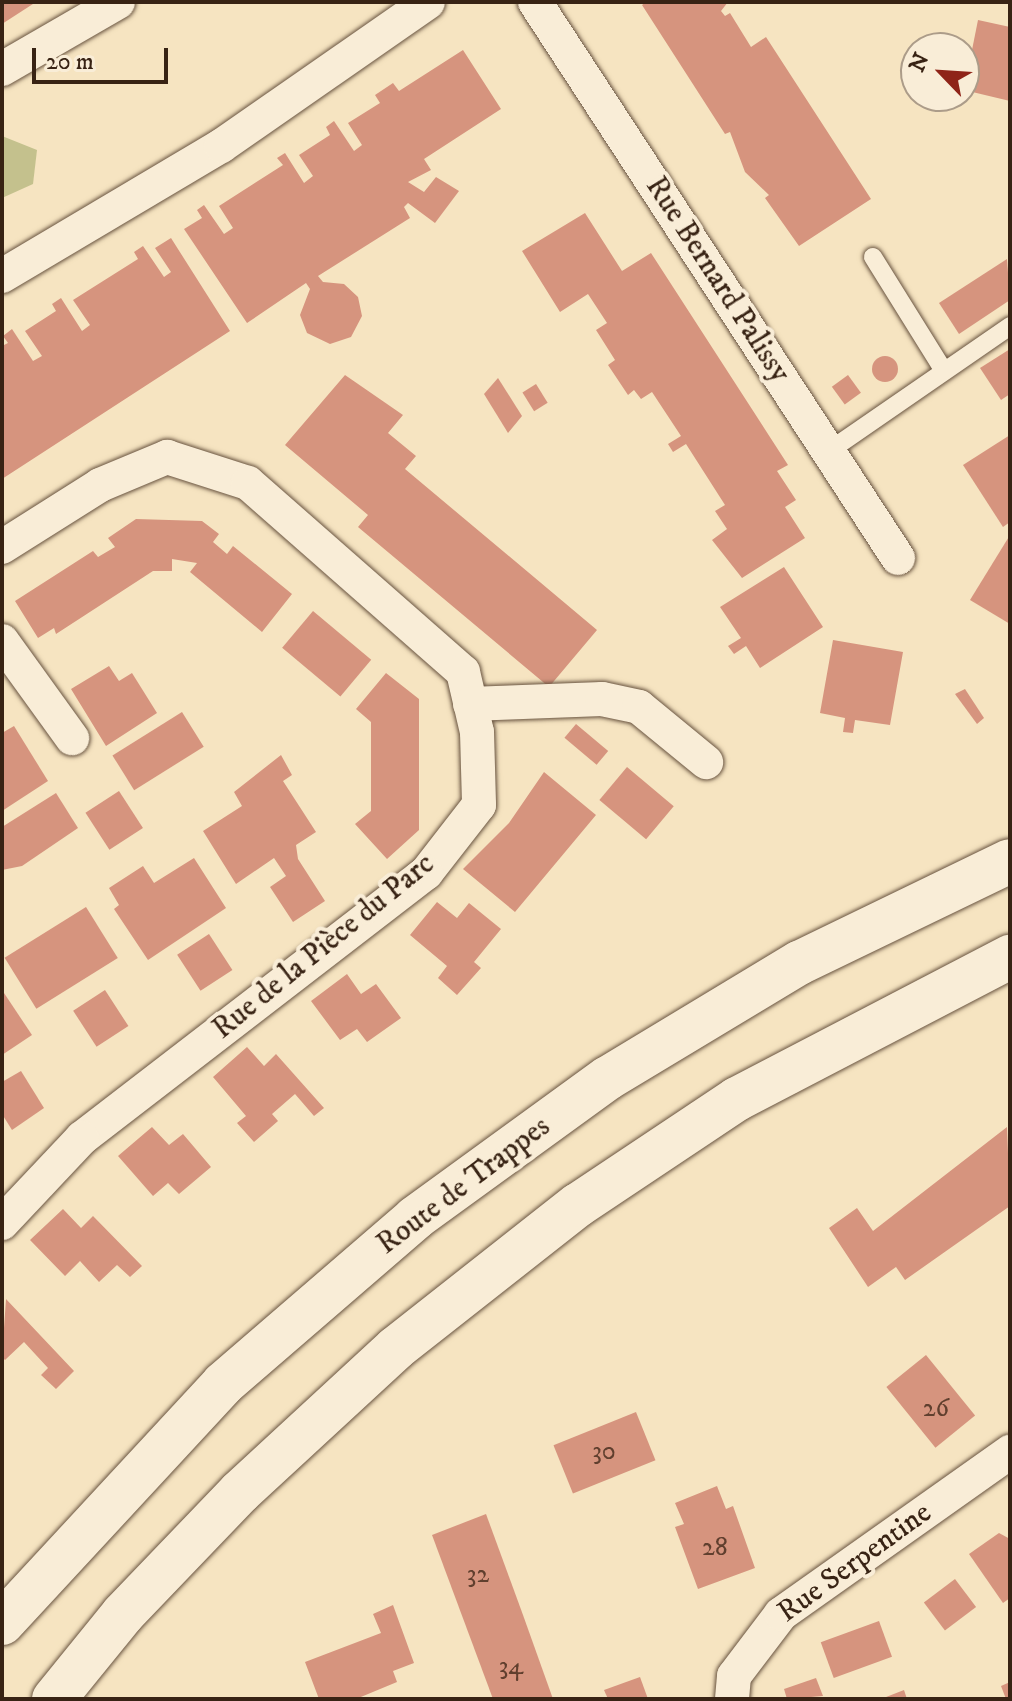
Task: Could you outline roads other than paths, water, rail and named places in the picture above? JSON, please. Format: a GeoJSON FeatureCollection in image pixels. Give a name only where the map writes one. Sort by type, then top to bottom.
{"type":"FeatureCollection","features":[{"type":"Feature","properties":{"kind":"main road","name":"Route de Trappes"},"geometry":{"type":"LineString","coordinates":[[2,1623],[223,1384],[415,1218],[608,1078],[799,963],[1010,861]]}},
{"type":"Feature","properties":{"kind":"main road"},"geometry":{"type":"LineString","coordinates":[[54,1699],[123,1614],[240,1492],[396,1348],[578,1205],[737,1099],[1010,957]]}},
{"type":"Feature","properties":{"kind":"street"},"geometry":{"type":"LineString","coordinates":[[2,69],[118,2]]}},
{"type":"Feature","properties":{"kind":"street"},"geometry":{"type":"LineString","coordinates":[[2,276],[221,146],[428,2]]}},
{"type":"Feature","properties":{"kind":"street","name":"Rue Bernard Palissy"},"geometry":{"type":"LineString","coordinates":[[535,2],[898,558]]}},
{"type":"Feature","properties":{"kind":"street","name":"Rue de la Pièce du Parc"},"geometry":{"type":"LineString","coordinates":[[2,547],[100,485],[167,457],[248,483],[463,672],[477,732],[479,805],[426,873],[82,1138],[2,1223]]}},
{"type":"Feature","properties":{"kind":"street"},"geometry":{"type":"LineString","coordinates":[[2,641],[72,738]]}},
{"type":"Feature","properties":{"kind":"street"},"geometry":{"type":"LineString","coordinates":[[470,704],[602,699],[639,707],[706,762]]}},
{"type":"Feature","properties":{"kind":"street","name":"Rue Serpentine"},"geometry":{"type":"LineString","coordinates":[[732,1699],[734,1676],[781,1614],[1010,1452]]}},
{"type":"Feature","properties":{"kind":"lane"},"geometry":{"type":"LineString","coordinates":[[873,257],[944,371]]}},
{"type":"Feature","properties":{"kind":"lane"},"geometry":{"type":"LineString","coordinates":[[829,451],[1010,326]]}}]}
